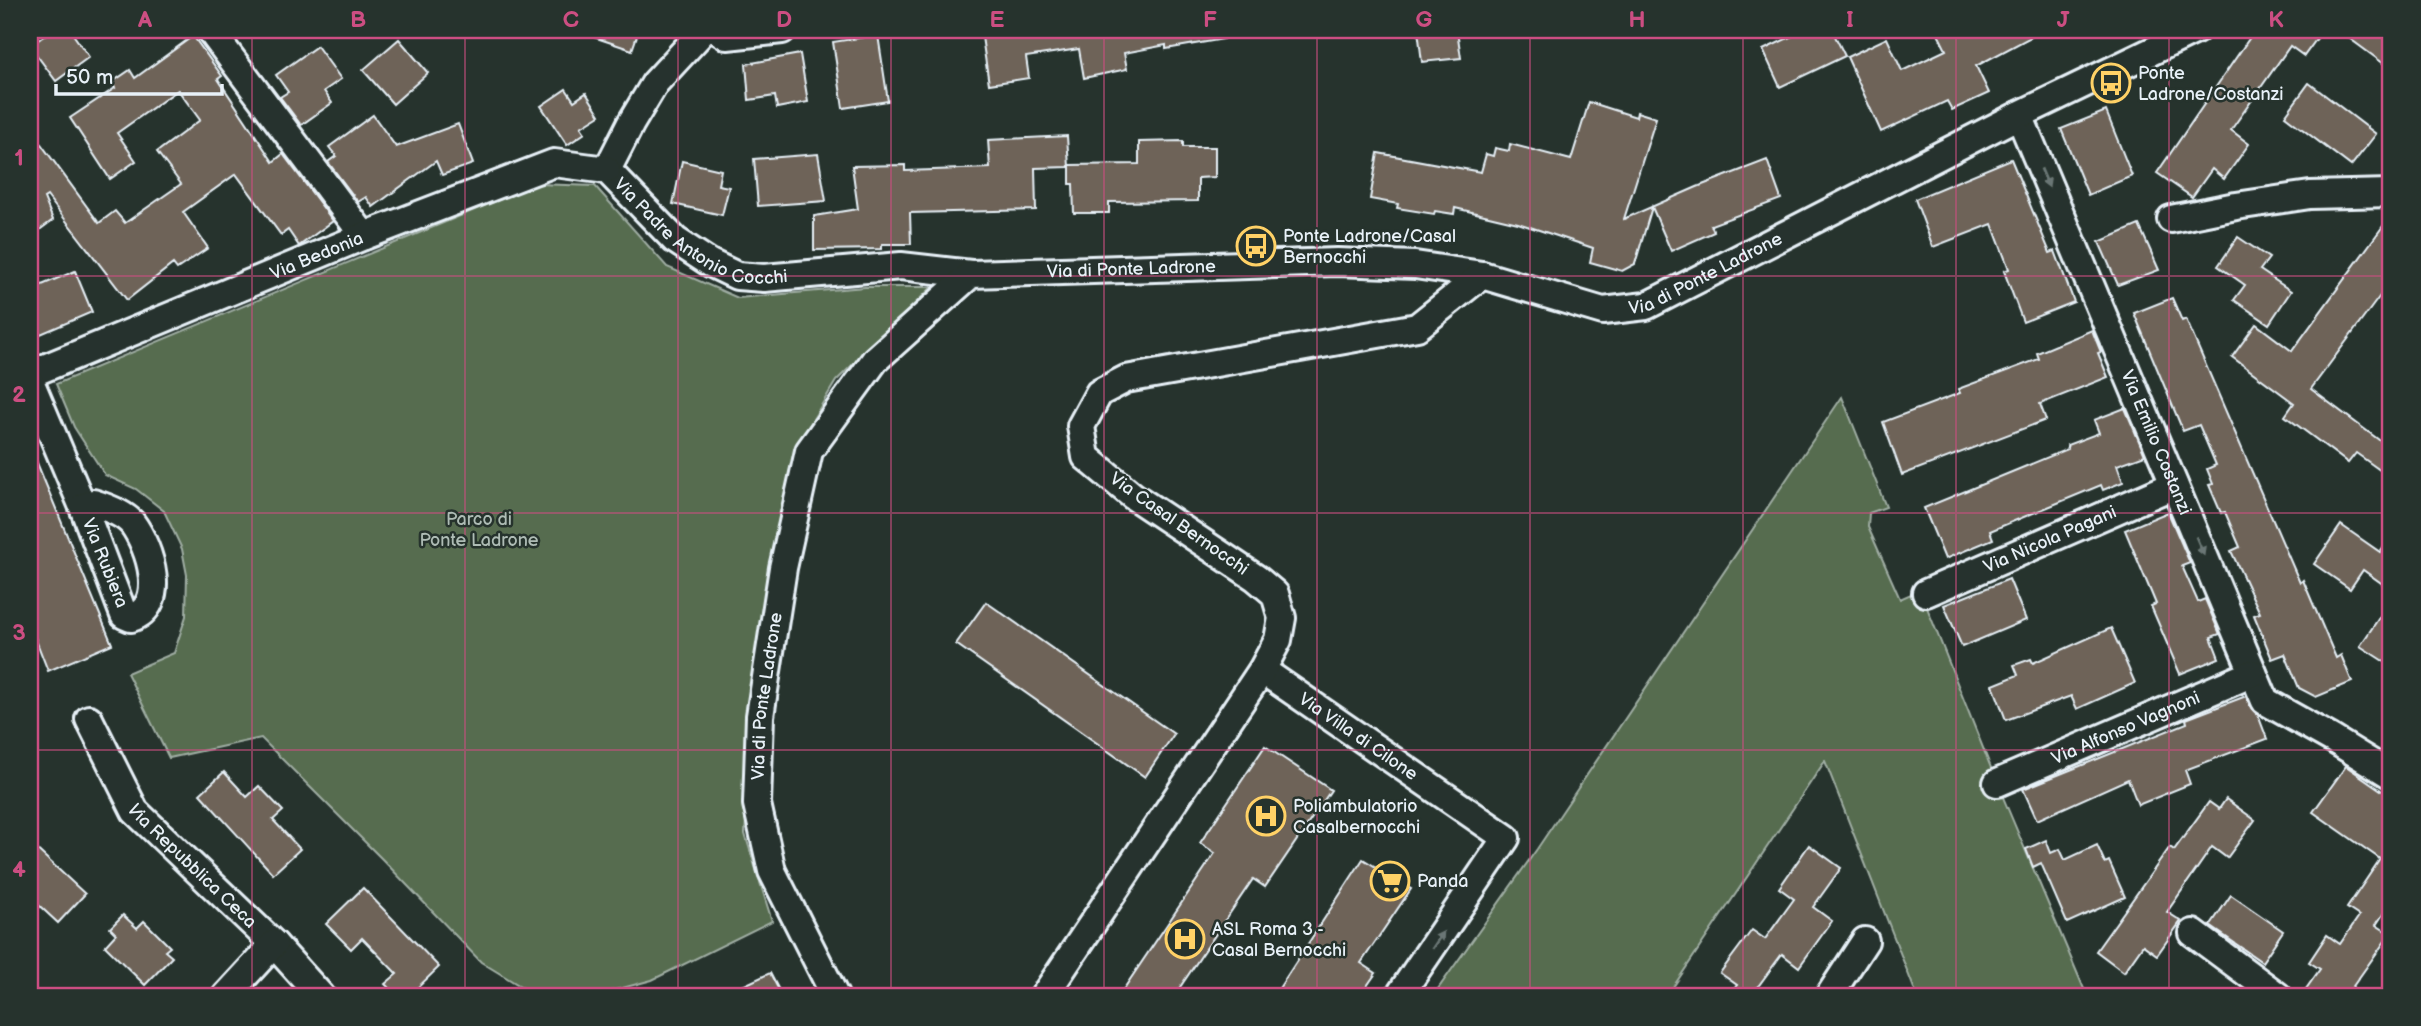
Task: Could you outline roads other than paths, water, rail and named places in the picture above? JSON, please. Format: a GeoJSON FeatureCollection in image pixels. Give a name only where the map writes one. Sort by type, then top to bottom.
{"type":"FeatureCollection","features":[{"type":"Feature","properties":{"kind":"street"},"geometry":{"type":"LineString","coordinates":[[210,30],[364,236]]}},
{"type":"Feature","properties":{"kind":"street","name":"Via Padre Antonio Cocchi"},"geometry":{"type":"LineString","coordinates":[[704,30],[655,83],[607,170],[675,240],[710,263],[737,276],[764,278],[901,267],[971,274]]}},
{"type":"Feature","properties":{"kind":"street"},"geometry":{"type":"LineString","coordinates":[[717,30],[727,36],[782,30]]}},
{"type":"Feature","properties":{"kind":"street","name":"Via di Ponte Ladrone"},"geometry":{"type":"LineString","coordinates":[[835,996],[772,871],[757,804],[760,716],[783,568],[809,451],[875,360],[971,274],[1337,262],[1415,265],[1482,275],[1603,311],[1646,306],[2019,115],[2196,30]]}},
{"type":"Feature","properties":{"kind":"street","name":"Via Emilio Costanzi"},"geometry":{"type":"LineString","coordinates":[[2019,115],[2265,701],[2390,771]]}},
{"type":"Feature","properties":{"kind":"street","name":"Via Bedonia"},"geometry":{"type":"LineString","coordinates":[[30,374],[364,236],[554,163],[607,170]]}},
{"type":"Feature","properties":{"kind":"street"},"geometry":{"type":"LineString","coordinates":[[2171,219],[2236,205],[2310,195],[2391,193]]}},
{"type":"Feature","properties":{"kind":"street","name":"Via Casal Bernocchi"},"geometry":{"type":"LineString","coordinates":[[1044,996],[1262,670],[1278,640],[1282,618],[1275,594],[1256,578],[1133,496],[1086,457],[1081,426],[1099,393],[1126,379],[1417,327],[1482,275]]}},
{"type":"Feature","properties":{"kind":"street","name":"Via Rubiera"},"geometry":{"type":"LineString","coordinates":[[30,381],[83,507]]}},
{"type":"Feature","properties":{"kind":"street","name":"Via Nicola Pagani"},"geometry":{"type":"LineString","coordinates":[[1926,593],[2174,485]]}},
{"type":"Feature","properties":{"kind":"street","name":"Via Villa di Cilone"},"geometry":{"type":"LineString","coordinates":[[1262,670],[1506,838],[1399,996]]}},
{"type":"Feature","properties":{"kind":"street","name":"Via Alfonso Vagnoni"},"geometry":{"type":"LineString","coordinates":[[1997,783],[2253,673]]}},
{"type":"Feature","properties":{"kind":"street","name":"Via Repubblica Ceca"},"geometry":{"type":"LineString","coordinates":[[89,719],[135,811],[274,944],[321,996]]}},
{"type":"Feature","properties":{"kind":"street"},"geometry":{"type":"LineString","coordinates":[[2193,933],[2278,996]]}},
{"type":"Feature","properties":{"kind":"street"},"geometry":{"type":"LineString","coordinates":[[1829,996],[1865,941]]}},
{"type":"Feature","properties":{"kind":"street"},"geometry":{"type":"LineString","coordinates":[[226,996],[274,944]]}},
{"type":"Feature","properties":{"kind":"place","name":"Ponte Ladrone/Costanzi"},"geometry":{"type":"Point","coordinates":[2111,83]}},
{"type":"Feature","properties":{"kind":"place","name":"Ponte Ladrone/Casal Bernocchi"},"geometry":{"type":"Point","coordinates":[1256,246]}},
{"type":"Feature","properties":{"kind":"place","name":"Poliambulatorio Casalbernocchi"},"geometry":{"type":"Point","coordinates":[1266,816]}},
{"type":"Feature","properties":{"kind":"place","name":"Panda"},"geometry":{"type":"Point","coordinates":[1390,881]}},
{"type":"Feature","properties":{"kind":"place","name":"ASL Roma 3 - Casal Bernocchi"},"geometry":{"type":"Point","coordinates":[1185,939]}},
{"type":"Feature","properties":{"kind":"park label","name":"Parco di Ponte Ladrone"},"geometry":{"type":"Point","coordinates":[479,529]}}]}
